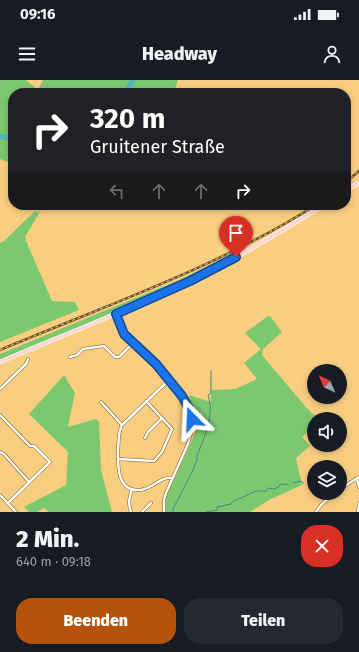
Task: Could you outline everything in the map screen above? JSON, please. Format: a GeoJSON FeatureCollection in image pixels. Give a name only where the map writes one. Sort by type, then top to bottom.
{"type":"FeatureCollection","features":[{"type":"Feature","properties":{"kind":"main road"},"geometry":{"type":"LineString","coordinates":[[0,362],[116,314],[206,273],[316,210]]}},
{"type":"Feature","properties":{"kind":"street"},"geometry":{"type":"LineString","coordinates":[[116,314],[124,334],[156,364],[170,380],[188,406],[192,419],[192,433],[164,500],[163,512]]}},
{"type":"Feature","properties":{"kind":"street"},"geometry":{"type":"LineString","coordinates":[[70,357],[76,355],[83,349],[104,346],[114,357],[119,357],[133,343]]}},
{"type":"Feature","properties":{"kind":"street"},"geometry":{"type":"LineString","coordinates":[[0,389],[26,364],[28,359]]}},
{"type":"Feature","properties":{"kind":"street"},"geometry":{"type":"LineString","coordinates":[[170,380],[122,425],[119,432],[118,473],[121,480],[132,489],[139,490],[145,489],[165,478],[173,478]]}},
{"type":"Feature","properties":{"kind":"street"},"geometry":{"type":"LineString","coordinates":[[118,459],[154,461],[162,452],[172,429],[146,401]]}},
{"type":"Feature","properties":{"kind":"street"},"geometry":{"type":"LineString","coordinates":[[101,402],[122,425]]}},
{"type":"Feature","properties":{"kind":"street"},"geometry":{"type":"LineString","coordinates":[[0,414],[30,446],[34,446],[50,462],[8,503]]}},
{"type":"Feature","properties":{"kind":"street"},"geometry":{"type":"LineString","coordinates":[[145,438],[148,432],[162,418]]}},
{"type":"Feature","properties":{"kind":"street"},"geometry":{"type":"LineString","coordinates":[[0,452],[4,454],[29,482]]}},
{"type":"Feature","properties":{"kind":"street"},"geometry":{"type":"LineString","coordinates":[[347,485],[358,478],[359,487]]}},
{"type":"Feature","properties":{"kind":"street"},"geometry":{"type":"LineString","coordinates":[[131,512],[128,503],[132,489]]}},
{"type":"Feature","properties":{"kind":"street"},"geometry":{"type":"LineString","coordinates":[[0,495],[16,512]]}},
{"type":"Feature","properties":{"kind":"street"},"geometry":{"type":"LineString","coordinates":[[316,512],[326,500]]}},
{"type":"Feature","properties":{"kind":"street"},"geometry":{"type":"LineString","coordinates":[[142,512],[151,503]]}},
{"type":"Feature","properties":{"kind":"street"},"geometry":{"type":"LineString","coordinates":[[358,512],[359,503]]}},
{"type":"Feature","properties":{"kind":"green space"},"geometry":{"type":"Polygon","coordinates":[[[0,80],[26,80],[36,88],[8,88],[8,162],[0,159],[0,80]]]}},
{"type":"Feature","properties":{"kind":"green space"},"geometry":{"type":"Polygon","coordinates":[[[43,80],[178,80],[176,88],[39,88],[43,80]]]}},
{"type":"Feature","properties":{"kind":"green space"},"geometry":{"type":"Polygon","coordinates":[[[41,210],[25,237],[26,241],[52,301],[75,302],[79,310],[0,342],[0,243],[4,241],[35,211],[38,213],[41,210]]]}},
{"type":"Feature","properties":{"kind":"green space"},"geometry":{"type":"Polygon","coordinates":[[[236,253],[237,255],[150,298],[0,360],[0,354],[179,280],[236,253]]]}},
{"type":"Feature","properties":{"kind":"green space"},"geometry":{"type":"Polygon","coordinates":[[[268,316],[270,316],[282,332],[263,349],[262,355],[311,412],[307,412],[307,432],[302,437],[307,443],[307,449],[296,458],[302,485],[269,500],[250,512],[162,512],[167,495],[195,434],[197,420],[189,395],[211,402],[211,390],[235,389],[257,379],[244,363],[261,349],[245,333],[268,316]]]}},
{"type":"Feature","properties":{"kind":"green space"},"geometry":{"type":"Polygon","coordinates":[[[64,375],[75,393],[68,427],[96,419],[99,422],[101,470],[112,512],[48,512],[44,508],[37,512],[29,512],[24,507],[66,485],[68,452],[29,414],[64,375]]]}},
{"type":"Feature","properties":{"kind":"waterway"},"geometry":{"type":"LineString","coordinates":[[128,88],[133,80]]}},
{"type":"Feature","properties":{"kind":"waterway"},"geometry":{"type":"LineString","coordinates":[[0,136],[8,138]]}},
{"type":"Feature","properties":{"kind":"waterway"},"geometry":{"type":"LineString","coordinates":[[173,512],[173,509],[197,461],[197,456],[208,426],[210,411],[208,395],[211,393],[211,371]]}},
{"type":"Feature","properties":{"kind":"waterway"},"geometry":{"type":"LineString","coordinates":[[293,483],[301,481],[304,484]]}},
{"type":"Feature","properties":{"kind":"waterway"},"geometry":{"type":"LineString","coordinates":[[206,512],[217,510],[217,507],[231,504],[232,502],[256,491],[266,491],[268,488],[275,489],[282,484],[288,485]]}},
{"type":"Feature","properties":{"kind":"railway"},"geometry":{"type":"LineString","coordinates":[[351,178],[359,171]]}},
{"type":"Feature","properties":{"kind":"railway"},"geometry":{"type":"LineString","coordinates":[[0,350],[121,301],[201,266],[279,227],[308,210]]}},
{"type":"Feature","properties":{"kind":"route"},"geometry":{"type":"LineString","coordinates":[[192,419],[191,412],[182,396],[156,364],[124,334],[116,314],[190,281],[236,257]]}}]}
